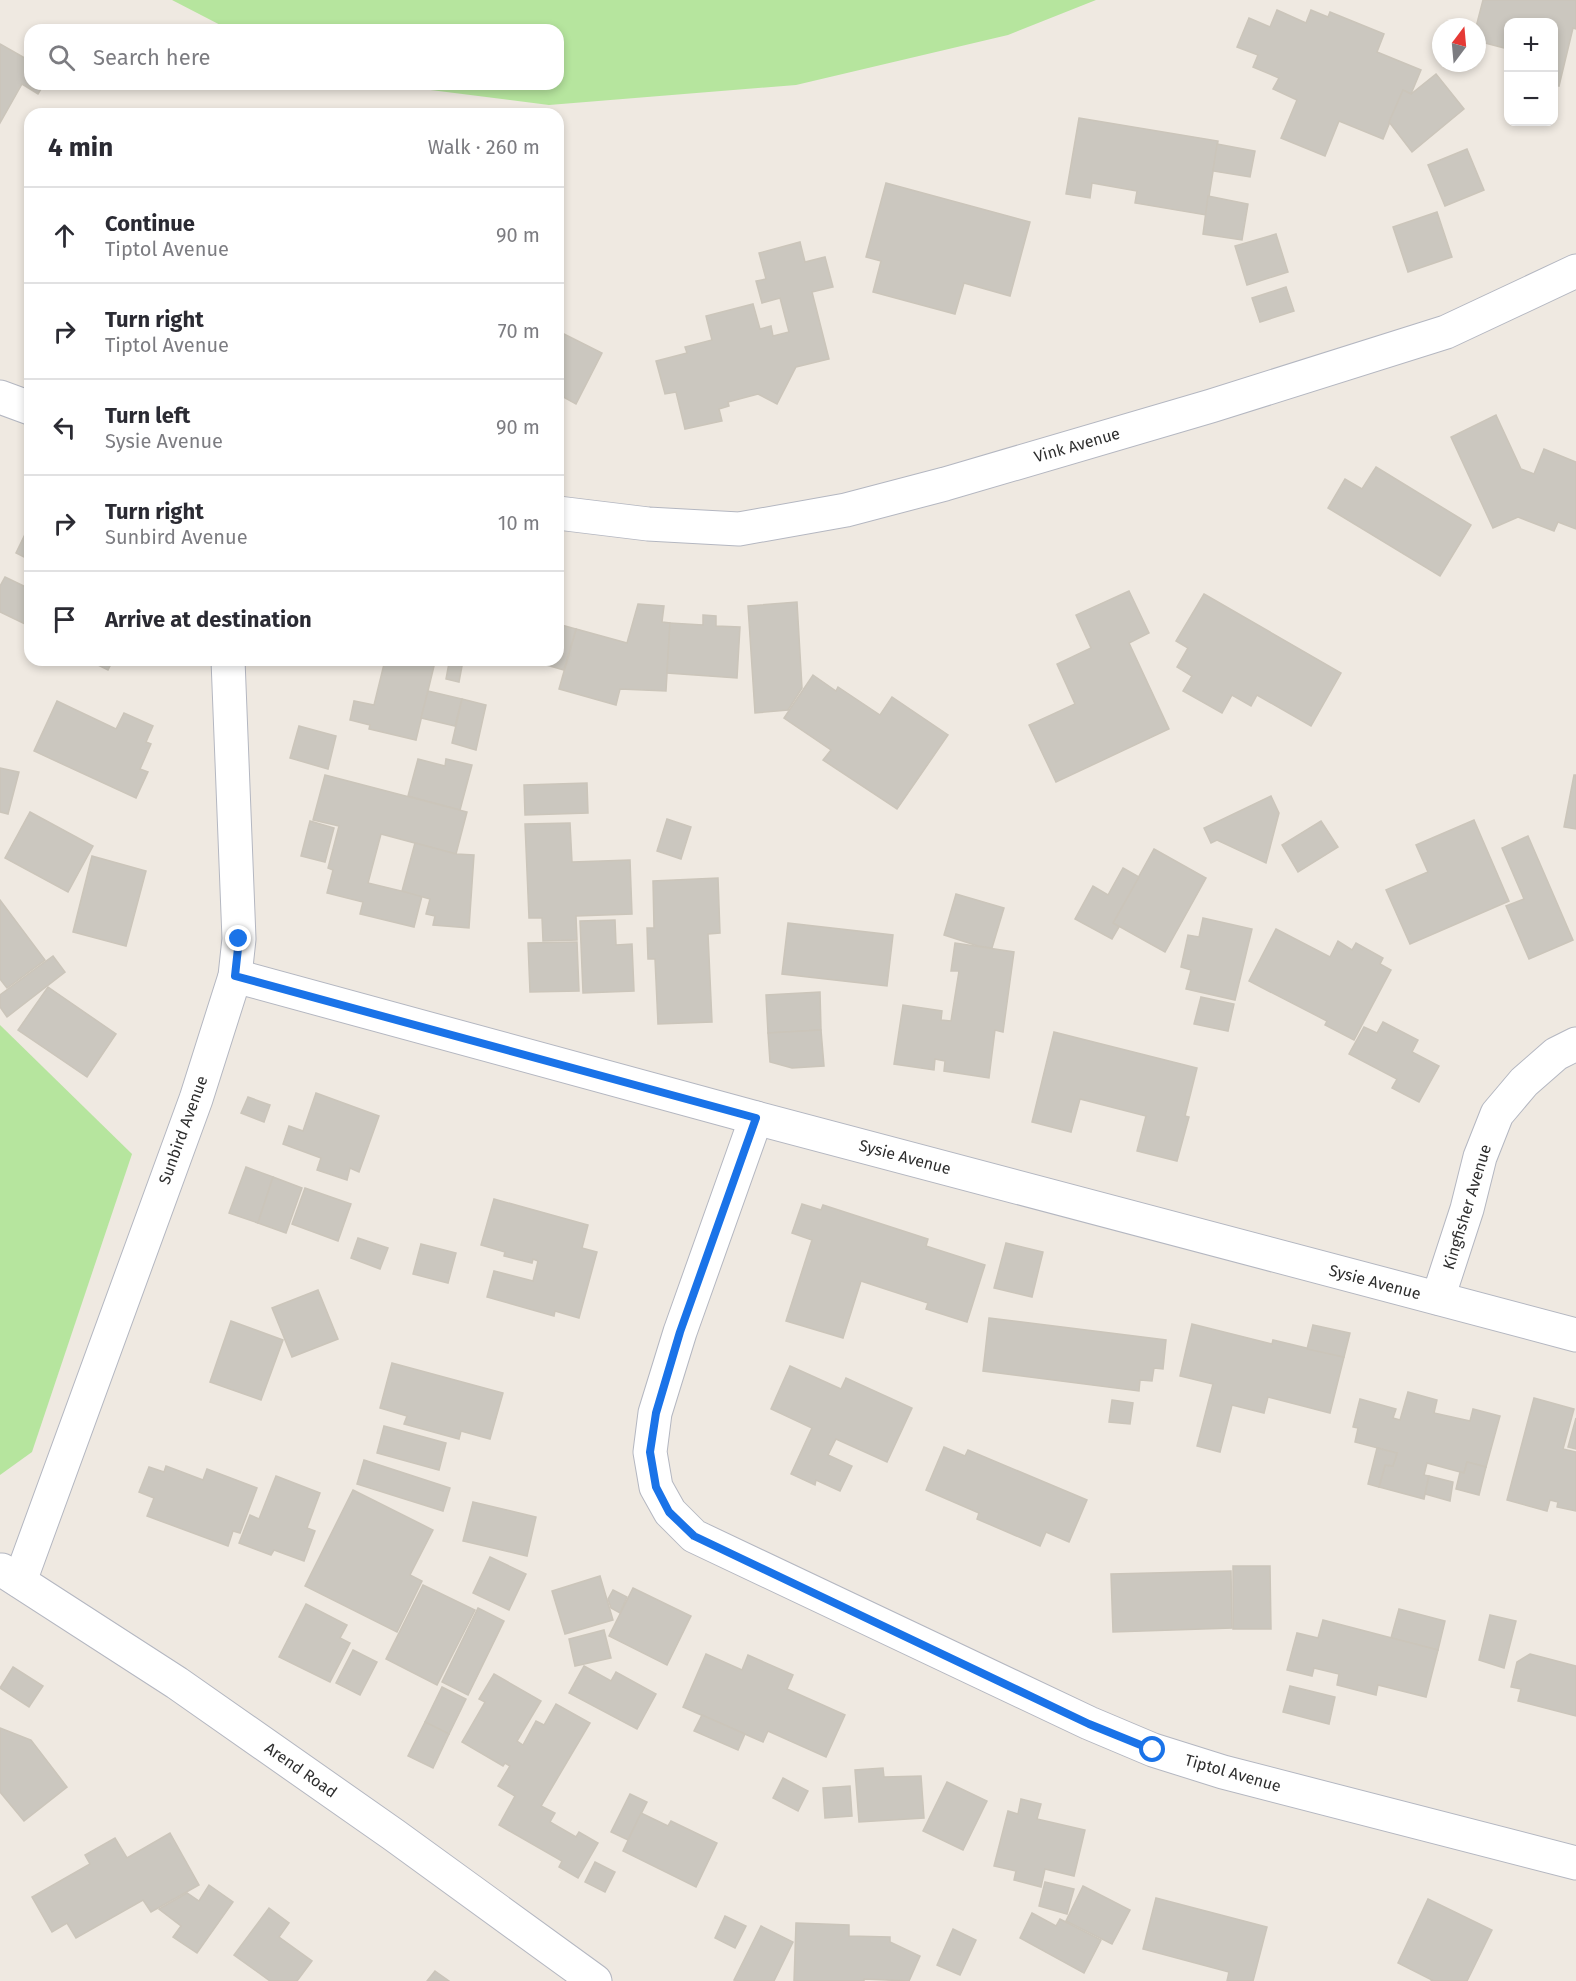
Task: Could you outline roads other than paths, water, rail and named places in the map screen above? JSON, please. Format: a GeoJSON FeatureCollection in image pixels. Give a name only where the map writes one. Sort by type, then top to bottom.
{"type":"FeatureCollection","features":[{"type":"Feature","properties":{"kind":"street","name":"Vink Avenue"},"geometry":{"type":"LineString","coordinates":[[564,514],[648,524],[738,529],[846,510],[945,484],[1211,406],[1446,332],[1576,271]]}},
{"type":"Feature","properties":{"kind":"street"},"geometry":{"type":"LineString","coordinates":[[0,397],[24,406]]}},
{"type":"Feature","properties":{"kind":"street","name":"Sunbird Avenue"},"geometry":{"type":"LineString","coordinates":[[10,1575],[196,1099],[235,976],[239,939],[228,666]]}},
{"type":"Feature","properties":{"kind":"street","name":"Sysie Avenue"},"geometry":{"type":"LineString","coordinates":[[235,976],[756,1118],[1576,1335]]}},
{"type":"Feature","properties":{"kind":"street","name":"Kingfisher Avenue"},"geometry":{"type":"LineString","coordinates":[[1438,1298],[1467,1209],[1480,1157],[1497,1114],[1524,1082],[1556,1054],[1576,1044]]}},
{"type":"Feature","properties":{"kind":"street","name":"Tiptol Avenue"},"geometry":{"type":"LineString","coordinates":[[756,1118],[680,1332],[656,1413],[650,1452],[656,1487],[669,1512],[694,1536],[1089,1724],[1153,1750],[1223,1772],[1576,1863]]}},
{"type":"Feature","properties":{"kind":"street","name":"Arend Road"},"geometry":{"type":"LineString","coordinates":[[10,1575],[177,1683],[394,1835],[595,1981]]}}]}
